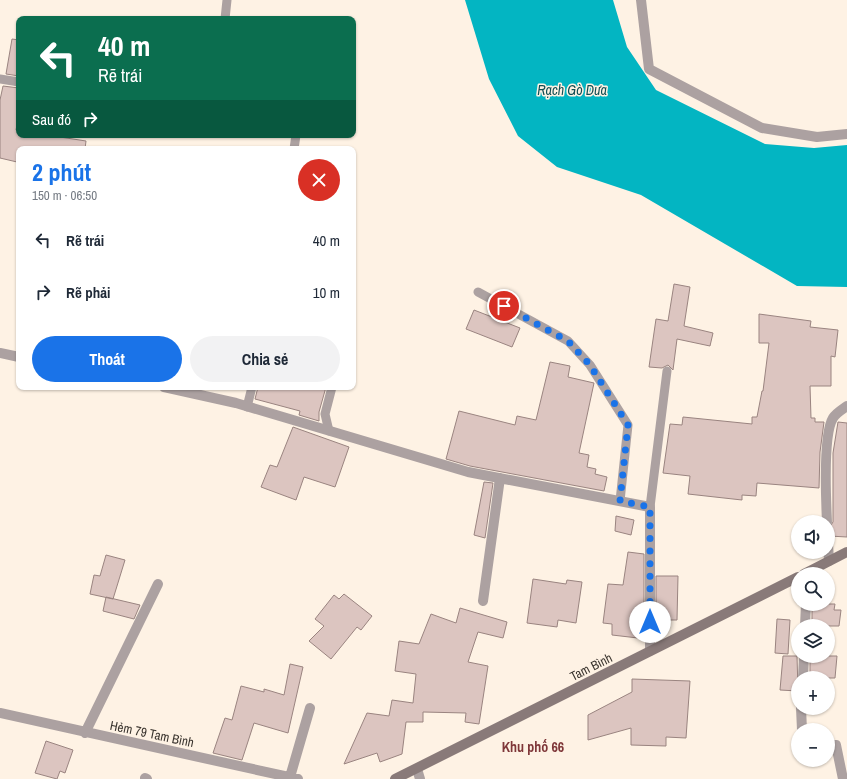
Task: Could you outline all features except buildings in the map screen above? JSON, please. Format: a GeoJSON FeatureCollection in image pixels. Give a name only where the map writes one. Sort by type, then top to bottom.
{"type":"FeatureCollection","features":[{"type":"Feature","properties":{"kind":"main road"},"geometry":{"type":"LineString","coordinates":[[818,567],[847,552]]}},
{"type":"Feature","properties":{"kind":"main road","name":"Tam Bình"},"geometry":{"type":"LineString","coordinates":[[394,779],[417,769],[791,580]]}},
{"type":"Feature","properties":{"kind":"street"},"geometry":{"type":"LineString","coordinates":[[641,0],[649,69],[762,128],[817,137],[847,134]]}},
{"type":"Feature","properties":{"kind":"street"},"geometry":{"type":"LineString","coordinates":[[0,353],[16,356]]}},
{"type":"Feature","properties":{"kind":"street"},"geometry":{"type":"LineString","coordinates":[[177,390],[248,407],[468,472],[650,507],[650,651]]}},
{"type":"Feature","properties":{"kind":"street"},"geometry":{"type":"LineString","coordinates":[[827,515],[825,482],[830,426],[834,417],[847,406]]}},
{"type":"Feature","properties":{"kind":"street"},"geometry":{"type":"LineString","coordinates":[[483,601],[500,478]]}},
{"type":"Feature","properties":{"kind":"street"},"geometry":{"type":"LineString","coordinates":[[85,733],[158,584]]}},
{"type":"Feature","properties":{"kind":"street"},"geometry":{"type":"LineString","coordinates":[[294,778],[310,708]]}},
{"type":"Feature","properties":{"kind":"street","name":"Hẻm 79 Tam Bình"},"geometry":{"type":"LineString","coordinates":[[0,713],[294,778]]}},
{"type":"Feature","properties":{"kind":"street"},"geometry":{"type":"LineString","coordinates":[[835,745],[843,779]]}},
{"type":"Feature","properties":{"kind":"street"},"geometry":{"type":"LineString","coordinates":[[417,769],[420,779]]}},
{"type":"Feature","properties":{"kind":"lane"},"geometry":{"type":"LineString","coordinates":[[225,16],[228,0]]}},
{"type":"Feature","properties":{"kind":"lane"},"geometry":{"type":"LineString","coordinates":[[0,79],[16,82]]}},
{"type":"Feature","properties":{"kind":"lane"},"geometry":{"type":"LineString","coordinates":[[478,292],[568,341],[590,365],[628,425],[620,501]]}},
{"type":"Feature","properties":{"kind":"lane"},"geometry":{"type":"LineString","coordinates":[[650,507],[667,371]]}},
{"type":"Feature","properties":{"kind":"lane"},"geometry":{"type":"LineString","coordinates":[[248,407],[251,390]]}},
{"type":"Feature","properties":{"kind":"lane"},"geometry":{"type":"LineString","coordinates":[[329,431],[326,414],[331,390]]}},
{"type":"Feature","properties":{"kind":"water","name":"Rạch Gò Dưa"},"geometry":{"type":"Polygon","coordinates":[[[465,0],[613,0],[627,47],[656,90],[765,144],[814,148],[847,145],[847,287],[797,286],[641,195],[557,167],[518,136],[489,79],[465,0]]]}},
{"type":"Feature","properties":{"kind":"district","name":"Khu phố 66"},"geometry":{"type":"Point","coordinates":[533,747]}},
{"type":"Feature","properties":{"kind":"route"},"geometry":{"type":"LineString","coordinates":[[504,306],[568,341],[590,365],[628,425],[620,501],[650,507],[650,622]]}}]}
